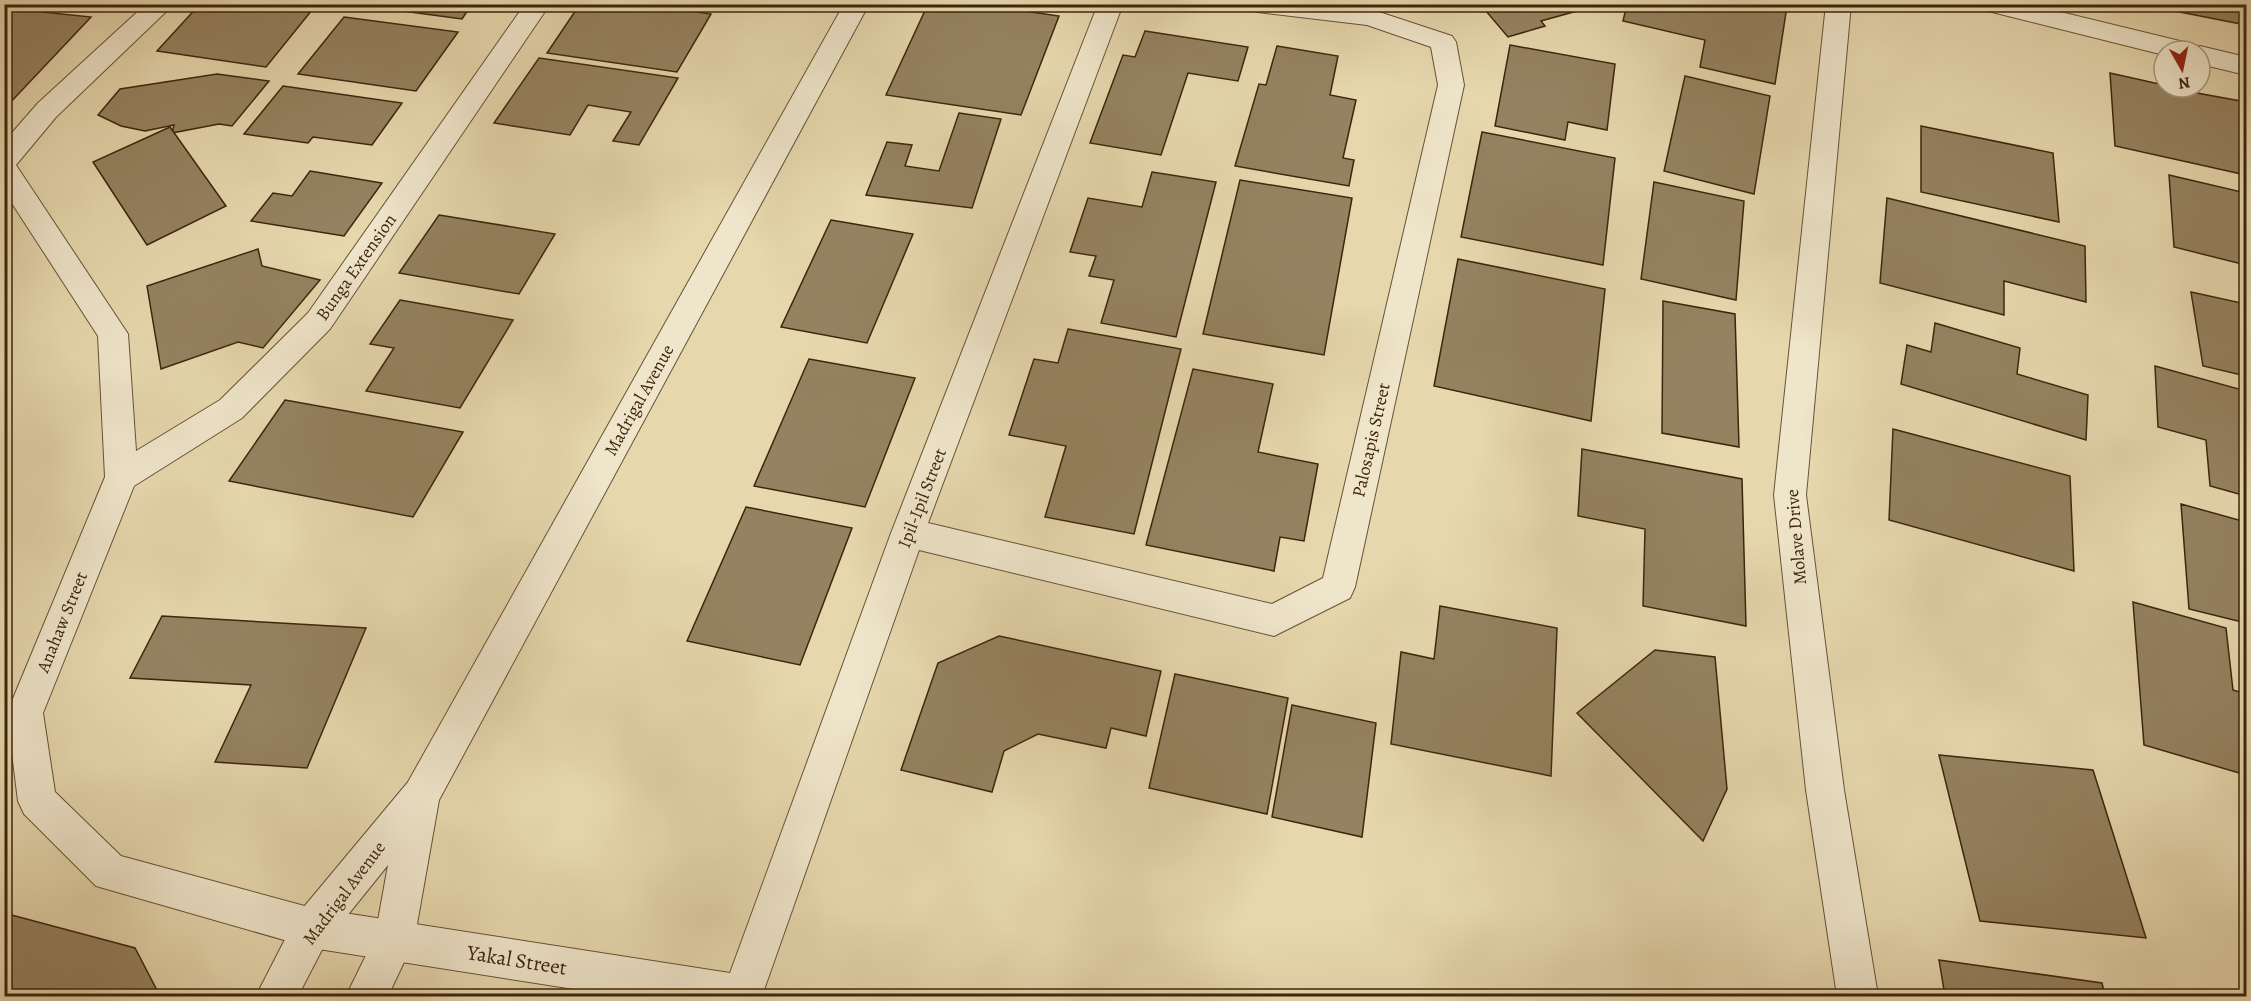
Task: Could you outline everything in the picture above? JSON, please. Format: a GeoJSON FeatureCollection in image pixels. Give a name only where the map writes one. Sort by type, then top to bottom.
{"type":"FeatureCollection","features":[{"type":"Feature","properties":{"kind":"street"},"geometry":{"type":"LineString","coordinates":[[4,161],[47,110],[162,4]]}},
{"type":"Feature","properties":{"kind":"street","name":"Bunga Extension"},"geometry":{"type":"LineString","coordinates":[[121,477],[231,409],[320,321],[538,4]]}},
{"type":"Feature","properties":{"kind":"street","name":"Madrigal Avenue"},"geometry":{"type":"LineString","coordinates":[[276,996],[312,928],[421,795],[857,4]]}},
{"type":"Feature","properties":{"kind":"street","name":"Ipil-Ipil Street"},"geometry":{"type":"LineString","coordinates":[[744,996],[908,533],[1111,4]]}},
{"type":"Feature","properties":{"kind":"street","name":"Palosapis Street"},"geometry":{"type":"LineString","coordinates":[[908,533],[1274,620],[1338,586],[1451,85],[1443,42],[1370,17],[1258,4]]}},
{"type":"Feature","properties":{"kind":"street","name":"Molave Drive"},"geometry":{"type":"LineString","coordinates":[[1839,4],[1790,495],[1825,790],[1858,996]]}},
{"type":"Feature","properties":{"kind":"street"},"geometry":{"type":"LineString","coordinates":[[1993,4],[2152,43]]}},
{"type":"Feature","properties":{"kind":"street"},"geometry":{"type":"LineString","coordinates":[[2212,58],[2247,66]]}},
{"type":"Feature","properties":{"kind":"street","name":"Anahaw Street"},"geometry":{"type":"LineString","coordinates":[[4,168],[113,334],[121,477],[25,713],[37,801],[110,872],[312,928],[394,941]]}},
{"type":"Feature","properties":{"kind":"street","name":"Madrigal Avenue"},"geometry":{"type":"LineString","coordinates":[[367,996],[394,941],[421,795]]}},
{"type":"Feature","properties":{"kind":"street","name":"Yakal Street"},"geometry":{"type":"LineString","coordinates":[[394,941],[744,996]]}},
{"type":"Feature","properties":{"kind":"building"},"geometry":{"type":"Polygon","coordinates":[[[200,4],[267,4],[312,10],[266,67],[157,51],[200,4]]]}},
{"type":"Feature","properties":{"kind":"building"},"geometry":{"type":"Polygon","coordinates":[[[358,4],[472,4],[462,19],[358,5],[358,4]]]}},
{"type":"Feature","properties":{"kind":"building"},"geometry":{"type":"Polygon","coordinates":[[[580,4],[643,4],[711,14],[677,72],[547,53],[580,4]]]}},
{"type":"Feature","properties":{"kind":"building"},"geometry":{"type":"Polygon","coordinates":[[[928,4],[976,4],[1059,16],[1021,115],[886,95],[928,4]]]}},
{"type":"Feature","properties":{"kind":"building"},"geometry":{"type":"Polygon","coordinates":[[[1480,4],[1571,4],[1577,11],[1541,21],[1545,26],[1508,37],[1480,4]]]}},
{"type":"Feature","properties":{"kind":"building"},"geometry":{"type":"Polygon","coordinates":[[[1627,4],[1787,6],[1775,84],[1700,67],[1705,40],[1623,21],[1627,4]]]}},
{"type":"Feature","properties":{"kind":"building"},"geometry":{"type":"Polygon","coordinates":[[[2139,4],[2246,4],[2246,25],[2139,4]]]}},
{"type":"Feature","properties":{"kind":"building"},"geometry":{"type":"Polygon","coordinates":[[[4,8],[91,17],[8,105],[4,101],[4,8]]]}},
{"type":"Feature","properties":{"kind":"building"},"geometry":{"type":"Polygon","coordinates":[[[344,17],[458,32],[416,91],[298,74],[344,17]]]}},
{"type":"Feature","properties":{"kind":"building"},"geometry":{"type":"Polygon","coordinates":[[[1145,31],[1248,47],[1238,81],[1188,73],[1161,155],[1090,143],[1123,55],[1135,57],[1145,31]]]}},
{"type":"Feature","properties":{"kind":"building"},"geometry":{"type":"Polygon","coordinates":[[[1510,45],[1615,64],[1607,130],[1568,122],[1565,140],[1495,126],[1510,45]]]}},
{"type":"Feature","properties":{"kind":"building"},"geometry":{"type":"Polygon","coordinates":[[[1277,46],[1338,56],[1330,95],[1356,100],[1343,158],[1354,160],[1349,186],[1235,166],[1259,84],[1266,85],[1277,46]]]}},
{"type":"Feature","properties":{"kind":"building"},"geometry":{"type":"Polygon","coordinates":[[[539,58],[678,78],[639,145],[613,141],[631,112],[588,105],[570,135],[494,123],[539,58]]]}},
{"type":"Feature","properties":{"kind":"building"},"geometry":{"type":"Polygon","coordinates":[[[2110,73],[2152,82],[2152,99],[2212,99],[2212,96],[2246,102],[2246,175],[2115,146],[2110,73]]]}},
{"type":"Feature","properties":{"kind":"building"},"geometry":{"type":"Polygon","coordinates":[[[217,74],[269,81],[232,126],[219,124],[172,133],[174,125],[145,131],[121,126],[98,115],[120,89],[217,74]]]}},
{"type":"Feature","properties":{"kind":"building"},"geometry":{"type":"Polygon","coordinates":[[[1685,76],[1770,96],[1754,194],[1664,171],[1685,76]]]}},
{"type":"Feature","properties":{"kind":"building"},"geometry":{"type":"Polygon","coordinates":[[[283,86],[402,103],[372,145],[313,137],[308,143],[244,134],[283,86]]]}},
{"type":"Feature","properties":{"kind":"building"},"geometry":{"type":"Polygon","coordinates":[[[959,113],[1001,119],[972,208],[866,195],[887,142],[912,145],[905,166],[939,171],[959,113]]]}},
{"type":"Feature","properties":{"kind":"building"},"geometry":{"type":"Polygon","coordinates":[[[1921,126],[2053,153],[2059,222],[1921,192],[1921,126]]]}},
{"type":"Feature","properties":{"kind":"building"},"geometry":{"type":"Polygon","coordinates":[[[170,127],[226,206],[147,245],[93,162],[170,127]]]}},
{"type":"Feature","properties":{"kind":"building"},"geometry":{"type":"Polygon","coordinates":[[[1482,132],[1615,158],[1603,265],[1461,237],[1482,132]]]}},
{"type":"Feature","properties":{"kind":"building"},"geometry":{"type":"Polygon","coordinates":[[[310,171],[382,183],[344,236],[251,221],[273,193],[292,196],[310,171]]]}},
{"type":"Feature","properties":{"kind":"building"},"geometry":{"type":"Polygon","coordinates":[[[1152,172],[1216,182],[1176,337],[1101,323],[1114,280],[1089,276],[1096,256],[1070,252],[1088,198],[1142,207],[1152,172]]]}},
{"type":"Feature","properties":{"kind":"building"},"geometry":{"type":"Polygon","coordinates":[[[2169,175],[2246,193],[2246,265],[2174,247],[2169,175]]]}},
{"type":"Feature","properties":{"kind":"building"},"geometry":{"type":"Polygon","coordinates":[[[1240,180],[1352,198],[1324,355],[1203,334],[1240,180]]]}},
{"type":"Feature","properties":{"kind":"building"},"geometry":{"type":"Polygon","coordinates":[[[1654,182],[1744,201],[1736,300],[1641,279],[1654,182]]]}},
{"type":"Feature","properties":{"kind":"building"},"geometry":{"type":"Polygon","coordinates":[[[1887,198],[2085,246],[2086,302],[2004,281],[2004,315],[1880,283],[1887,198]]]}},
{"type":"Feature","properties":{"kind":"building"},"geometry":{"type":"Polygon","coordinates":[[[439,215],[555,234],[519,294],[399,273],[439,215]]]}},
{"type":"Feature","properties":{"kind":"building"},"geometry":{"type":"Polygon","coordinates":[[[831,220],[913,234],[867,343],[781,327],[831,220]]]}},
{"type":"Feature","properties":{"kind":"building"},"geometry":{"type":"Polygon","coordinates":[[[258,249],[262,266],[320,280],[263,348],[238,342],[161,369],[147,286],[258,249]]]}},
{"type":"Feature","properties":{"kind":"building"},"geometry":{"type":"Polygon","coordinates":[[[1458,259],[1605,289],[1591,421],[1434,386],[1458,259]]]}},
{"type":"Feature","properties":{"kind":"building"},"geometry":{"type":"Polygon","coordinates":[[[2191,292],[2246,304],[2246,376],[2203,366],[2191,292]]]}},
{"type":"Feature","properties":{"kind":"building"},"geometry":{"type":"Polygon","coordinates":[[[10,299],[5,381],[4,381],[4,301],[10,299]]]}},
{"type":"Feature","properties":{"kind":"building"},"geometry":{"type":"Polygon","coordinates":[[[400,300],[513,320],[460,408],[366,391],[394,348],[370,344],[400,300]]]}},
{"type":"Feature","properties":{"kind":"building"},"geometry":{"type":"Polygon","coordinates":[[[1663,301],[1735,314],[1739,447],[1662,433],[1663,301]]]}},
{"type":"Feature","properties":{"kind":"building"},"geometry":{"type":"Polygon","coordinates":[[[1935,323],[2020,348],[2017,374],[2088,395],[2086,440],[1901,384],[1907,345],[1931,352],[1935,323]]]}},
{"type":"Feature","properties":{"kind":"building"},"geometry":{"type":"Polygon","coordinates":[[[1068,329],[1181,349],[1134,534],[1045,517],[1066,446],[1009,435],[1034,359],[1058,363],[1068,329]]]}},
{"type":"Feature","properties":{"kind":"building"},"geometry":{"type":"Polygon","coordinates":[[[809,359],[915,378],[865,507],[754,486],[809,359]]]}},
{"type":"Feature","properties":{"kind":"building"},"geometry":{"type":"Polygon","coordinates":[[[2155,366],[2246,391],[2246,496],[2210,486],[2206,440],[2158,427],[2155,366]]]}},
{"type":"Feature","properties":{"kind":"building"},"geometry":{"type":"Polygon","coordinates":[[[1193,369],[1273,384],[1258,452],[1318,464],[1304,541],[1280,537],[1274,571],[1146,545],[1193,369]]]}},
{"type":"Feature","properties":{"kind":"building"},"geometry":{"type":"Polygon","coordinates":[[[285,400],[463,432],[413,517],[229,481],[285,400]]]}},
{"type":"Feature","properties":{"kind":"building"},"geometry":{"type":"Polygon","coordinates":[[[1893,429],[2070,476],[2074,571],[1889,520],[1893,429]]]}},
{"type":"Feature","properties":{"kind":"building"},"geometry":{"type":"Polygon","coordinates":[[[1582,449],[1742,479],[1746,626],[1643,606],[1645,529],[1578,516],[1582,449]]]}},
{"type":"Feature","properties":{"kind":"building"},"geometry":{"type":"Polygon","coordinates":[[[2181,504],[2246,522],[2246,623],[2189,609],[2181,504]]]}},
{"type":"Feature","properties":{"kind":"building"},"geometry":{"type":"Polygon","coordinates":[[[746,507],[852,528],[800,665],[687,641],[746,507]]]}},
{"type":"Feature","properties":{"kind":"building"},"geometry":{"type":"Polygon","coordinates":[[[2133,602],[2226,628],[2233,690],[2246,694],[2246,775],[2144,745],[2133,602]]]}},
{"type":"Feature","properties":{"kind":"building"},"geometry":{"type":"Polygon","coordinates":[[[1440,606],[1557,628],[1551,776],[1391,744],[1401,652],[1434,659],[1440,606]]]}},
{"type":"Feature","properties":{"kind":"building"},"geometry":{"type":"Polygon","coordinates":[[[162,616],[366,628],[307,768],[215,762],[251,685],[130,678],[162,616]]]}},
{"type":"Feature","properties":{"kind":"building"},"geometry":{"type":"Polygon","coordinates":[[[999,636],[1161,671],[1146,736],[1111,728],[1106,748],[1038,734],[1004,751],[992,792],[901,770],[938,663],[999,636]]]}},
{"type":"Feature","properties":{"kind":"building"},"geometry":{"type":"Polygon","coordinates":[[[1655,650],[1715,657],[1727,789],[1703,841],[1577,713],[1655,650]]]}},
{"type":"Feature","properties":{"kind":"building"},"geometry":{"type":"Polygon","coordinates":[[[1175,674],[1288,698],[1267,814],[1149,788],[1175,674]]]}},
{"type":"Feature","properties":{"kind":"building"},"geometry":{"type":"Polygon","coordinates":[[[1292,705],[1376,723],[1362,837],[1272,817],[1292,705]]]}},
{"type":"Feature","properties":{"kind":"building"},"geometry":{"type":"Polygon","coordinates":[[[1939,755],[2093,770],[2146,938],[1980,921],[1939,755]]]}},
{"type":"Feature","properties":{"kind":"building"},"geometry":{"type":"Polygon","coordinates":[[[4,913],[135,948],[160,996],[4,996],[4,913]]]}},
{"type":"Feature","properties":{"kind":"building"},"geometry":{"type":"Polygon","coordinates":[[[1939,960],[2102,983],[2105,996],[1945,996],[1939,960]]]}}]}
